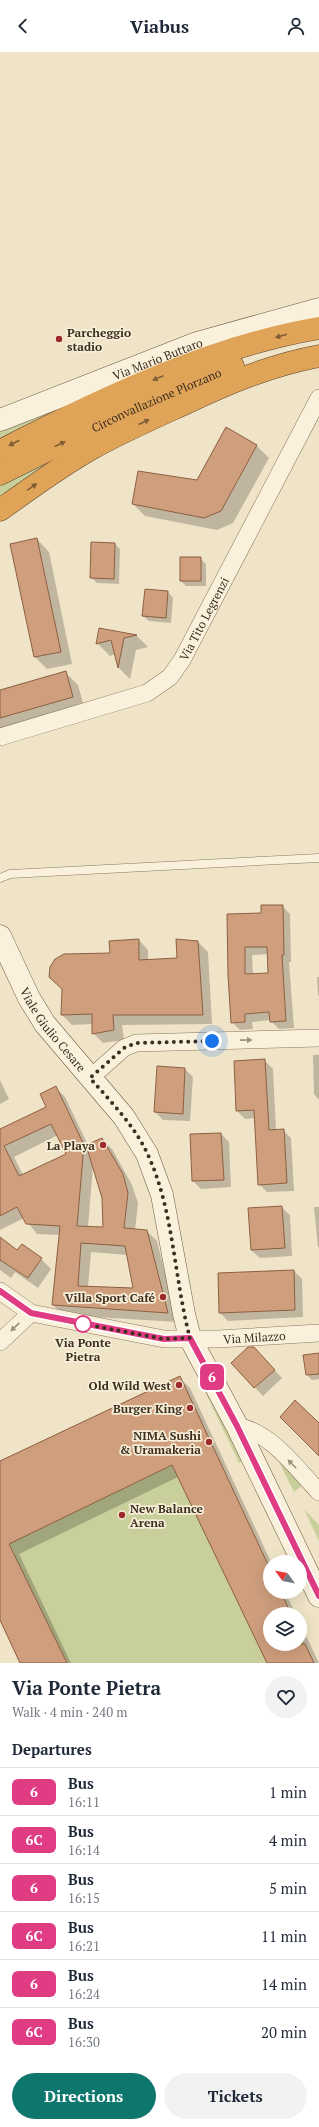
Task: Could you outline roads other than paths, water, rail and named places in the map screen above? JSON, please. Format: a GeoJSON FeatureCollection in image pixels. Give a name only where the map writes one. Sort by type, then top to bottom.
{"type":"FeatureCollection","features":[{"type":"Feature","properties":{"kind":"highway","name":"Circonvallazione Plorzano"},"geometry":{"type":"LineString","coordinates":[[0,450],[115,395],[206,358],[298,331],[319,328]]}},
{"type":"Feature","properties":{"kind":"highway","name":"Circonvallazione Plorzano"},"geometry":{"type":"LineString","coordinates":[[0,474],[123,413],[214,373],[254,359],[319,342]]}},
{"type":"Feature","properties":{"kind":"highway"},"geometry":{"type":"LineString","coordinates":[[0,510],[90,449],[129,429],[262,370],[319,356]]}},
{"type":"Feature","properties":{"kind":"street","name":"Via Mario Buttaro"},"geometry":{"type":"LineString","coordinates":[[0,420],[197,343],[319,309]]}},
{"type":"Feature","properties":{"kind":"street","name":"Via Tito Legrenzi"},"geometry":{"type":"LineString","coordinates":[[0,738],[147,693],[160,686],[170,678],[182,660],[255,523],[319,398]]}},
{"type":"Feature","properties":{"kind":"street","name":"Viale Giulio Cesare"},"geometry":{"type":"LineString","coordinates":[[0,936],[29,998],[45,1024],[131,1127],[148,1154],[157,1175],[162,1196],[184,1314],[190,1338],[237,1426],[319,1596]]}},
{"type":"Feature","properties":{"kind":"street"},"geometry":{"type":"LineString","coordinates":[[90,1078],[124,1048],[136,1043],[319,1038]]}},
{"type":"Feature","properties":{"kind":"street"},"geometry":{"type":"LineString","coordinates":[[0,1291],[31,1313],[0,1342]]}},
{"type":"Feature","properties":{"kind":"street","name":"Via Milazzo"},"geometry":{"type":"LineString","coordinates":[[31,1313],[164,1339],[190,1338],[218,1340],[319,1333]]}},
{"type":"Feature","properties":{"kind":"street"},"geometry":{"type":"LineString","coordinates":[[237,1426],[248,1428],[260,1434],[275,1445],[319,1492]]}},
{"type":"Feature","properties":{"kind":"lane"},"geometry":{"type":"LineString","coordinates":[[0,878],[10,874],[319,858]]}},
{"type":"Feature","properties":{"kind":"place","name":"Parcheggio stadio"},"geometry":{"type":"Point","coordinates":[59,339]}},
{"type":"Feature","properties":{"kind":"place","name":"La Playa"},"geometry":{"type":"Point","coordinates":[103,1145]}},
{"type":"Feature","properties":{"kind":"place","name":"Villa Sport Café"},"geometry":{"type":"Point","coordinates":[163,1297]}},
{"type":"Feature","properties":{"kind":"place","name":"Via Ponte Pietra"},"geometry":{"type":"Point","coordinates":[83,1324]}},
{"type":"Feature","properties":{"kind":"place","name":"Old Wild West"},"geometry":{"type":"Point","coordinates":[179,1385]}},
{"type":"Feature","properties":{"kind":"place","name":"Burger King"},"geometry":{"type":"Point","coordinates":[190,1408]}},
{"type":"Feature","properties":{"kind":"place","name":"NIMA Sushi & Uramakeria"},"geometry":{"type":"Point","coordinates":[209,1442]}},
{"type":"Feature","properties":{"kind":"place","name":"New Balance Arena"},"geometry":{"type":"Point","coordinates":[122,1515]}}]}
